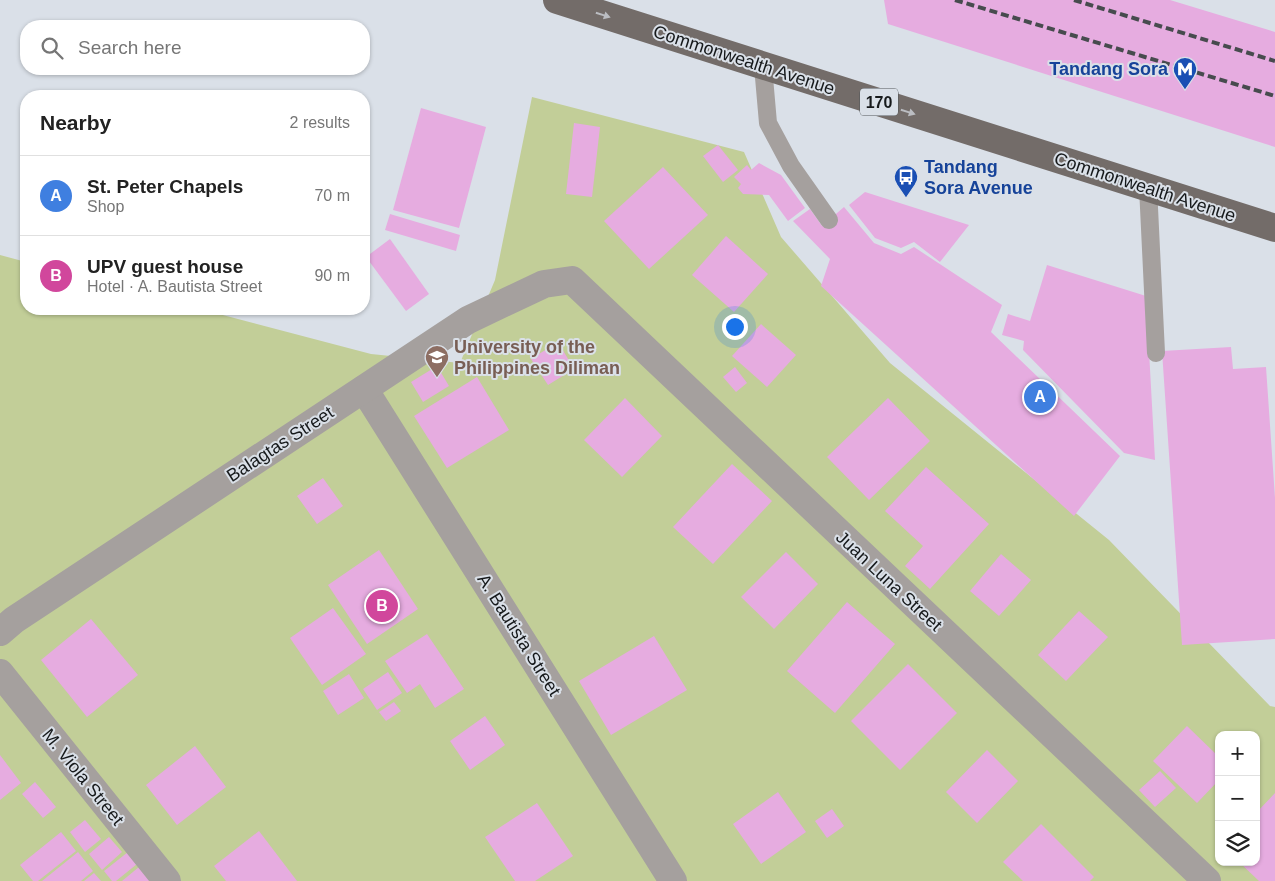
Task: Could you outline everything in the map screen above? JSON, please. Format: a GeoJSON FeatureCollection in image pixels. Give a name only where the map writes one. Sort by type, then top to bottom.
{"type":"FeatureCollection","features":[{"type":"Feature","properties":{"kind":"main road","name":"Commonwealth Avenue"},"geometry":{"type":"LineString","coordinates":[[557,0],[1275,228]]}},
{"type":"Feature","properties":{"kind":"main road"},"geometry":{"type":"LineString","coordinates":[[1202,205],[1275,212]]}},
{"type":"Feature","properties":{"kind":"street","name":"Balagtas Street"},"geometry":{"type":"LineString","coordinates":[[0,632],[14,620],[364,389],[406,350],[544,284],[572,280]]}},
{"type":"Feature","properties":{"kind":"street","name":"Juan Luna Street"},"geometry":{"type":"LineString","coordinates":[[572,280],[1195,877]]}},
{"type":"Feature","properties":{"kind":"street","name":"A. Bautista Street"},"geometry":{"type":"LineString","coordinates":[[364,389],[674,881]]}},
{"type":"Feature","properties":{"kind":"street","name":"M. Viola Street"},"geometry":{"type":"LineString","coordinates":[[0,673],[167,881]]}},
{"type":"Feature","properties":{"kind":"lane"},"geometry":{"type":"LineString","coordinates":[[763,66],[768,123],[791,166],[829,220]]}},
{"type":"Feature","properties":{"kind":"lane"},"geometry":{"type":"LineString","coordinates":[[1148,188],[1156,353]]}},
{"type":"Feature","properties":{"kind":"green space","name":"University of the Philippines Diliman"},"geometry":{"type":"Polygon","coordinates":[[[532,97],[744,152],[781,237],[890,363],[1109,540],[1270,706],[1275,707],[1275,881],[0,881],[0,255],[20,260],[20,315],[223,315],[371,354],[460,363],[495,280],[532,97]]]}},
{"type":"Feature","properties":{"kind":"building","name":"Tandang Sora"},"geometry":{"type":"Polygon","coordinates":[[[884,0],[1170,0],[1275,32],[1275,147],[888,24],[884,0]]]}},
{"type":"Feature","properties":{"kind":"building"},"geometry":{"type":"Polygon","coordinates":[[[421,108],[486,127],[459,228],[393,210],[421,108]]]}},
{"type":"Feature","properties":{"kind":"building"},"geometry":{"type":"Polygon","coordinates":[[[574,123],[600,127],[592,197],[566,194],[574,123]]]}},
{"type":"Feature","properties":{"kind":"building"},"geometry":{"type":"Polygon","coordinates":[[[718,145],[738,170],[723,182],[703,156],[718,145]]]}},
{"type":"Feature","properties":{"kind":"building"},"geometry":{"type":"Polygon","coordinates":[[[759,163],[781,175],[805,208],[788,221],[769,195],[743,194],[738,188],[741,184],[734,177],[747,165],[751,170],[759,163]]]}},
{"type":"Feature","properties":{"kind":"building"},"geometry":{"type":"Polygon","coordinates":[[[663,167],[708,215],[649,269],[604,221],[663,167]]]}},
{"type":"Feature","properties":{"kind":"building"},"geometry":{"type":"Polygon","coordinates":[[[865,192],[969,225],[940,262],[914,242],[901,248],[875,238],[849,205],[865,192]]]}},
{"type":"Feature","properties":{"kind":"building"},"geometry":{"type":"Polygon","coordinates":[[[844,207],[874,243],[901,254],[914,247],[1002,305],[991,332],[1120,456],[1074,516],[821,286],[830,259],[793,221],[810,209],[822,226],[844,207]]]}},
{"type":"Feature","properties":{"kind":"building"},"geometry":{"type":"Polygon","coordinates":[[[390,214],[460,235],[456,251],[385,230],[390,214]]]}},
{"type":"Feature","properties":{"kind":"building"},"geometry":{"type":"Polygon","coordinates":[[[726,236],[768,274],[734,312],[692,275],[726,236]]]}},
{"type":"Feature","properties":{"kind":"building"},"geometry":{"type":"Polygon","coordinates":[[[390,239],[429,294],[406,311],[370,262],[370,254],[390,239]]]}},
{"type":"Feature","properties":{"kind":"building"},"geometry":{"type":"Polygon","coordinates":[[[1047,265],[1146,296],[1155,460],[1124,453],[1023,350],[1024,341],[1002,335],[1008,314],[1030,321],[1047,265]]]}},
{"type":"Feature","properties":{"kind":"building"},"geometry":{"type":"Polygon","coordinates":[[[761,324],[796,355],[767,387],[732,356],[761,324]]]}},
{"type":"Feature","properties":{"kind":"building"},"geometry":{"type":"Polygon","coordinates":[[[558,342],[574,369],[548,385],[531,359],[558,342]]]}},
{"type":"Feature","properties":{"kind":"building"},"geometry":{"type":"Polygon","coordinates":[[[1231,347],[1233,369],[1266,367],[1275,498],[1275,639],[1182,645],[1162,351],[1231,347]]]}},
{"type":"Feature","properties":{"kind":"building"},"geometry":{"type":"Polygon","coordinates":[[[437,366],[449,386],[423,402],[411,382],[437,366]]]}},
{"type":"Feature","properties":{"kind":"building"},"geometry":{"type":"Polygon","coordinates":[[[735,367],[747,383],[736,392],[723,377],[735,367]]]}},
{"type":"Feature","properties":{"kind":"building"},"geometry":{"type":"Polygon","coordinates":[[[477,377],[509,430],[447,468],[414,416],[477,377]]]}},
{"type":"Feature","properties":{"kind":"building"},"geometry":{"type":"Polygon","coordinates":[[[625,398],[662,436],[622,477],[584,440],[625,398]]]}},
{"type":"Feature","properties":{"kind":"building"},"geometry":{"type":"Polygon","coordinates":[[[888,398],[930,441],[869,500],[827,457],[888,398]]]}},
{"type":"Feature","properties":{"kind":"building"},"geometry":{"type":"Polygon","coordinates":[[[732,464],[772,501],[713,564],[673,527],[732,464]]]}},
{"type":"Feature","properties":{"kind":"building"},"geometry":{"type":"Polygon","coordinates":[[[926,467],[989,524],[930,589],[905,566],[923,546],[885,511],[926,467]]]}},
{"type":"Feature","properties":{"kind":"building"},"geometry":{"type":"Polygon","coordinates":[[[323,478],[343,506],[317,524],[297,496],[323,478]]]}},
{"type":"Feature","properties":{"kind":"building"},"geometry":{"type":"Polygon","coordinates":[[[379,550],[418,609],[367,644],[328,585],[379,550]]]}},
{"type":"Feature","properties":{"kind":"building"},"geometry":{"type":"Polygon","coordinates":[[[786,552],[818,584],[774,629],[741,597],[786,552]]]}},
{"type":"Feature","properties":{"kind":"building"},"geometry":{"type":"Polygon","coordinates":[[[1001,554],[1031,580],[999,616],[970,591],[1001,554]]]}},
{"type":"Feature","properties":{"kind":"building"},"geometry":{"type":"Polygon","coordinates":[[[847,602],[895,644],[835,713],[787,671],[847,602]]]}},
{"type":"Feature","properties":{"kind":"building"},"geometry":{"type":"Polygon","coordinates":[[[333,608],[366,654],[322,685],[290,638],[333,608]]]}},
{"type":"Feature","properties":{"kind":"building"},"geometry":{"type":"Polygon","coordinates":[[[1079,611],[1108,637],[1066,681],[1038,655],[1079,611]]]}},
{"type":"Feature","properties":{"kind":"building"},"geometry":{"type":"Polygon","coordinates":[[[91,619],[138,675],[87,717],[41,660],[91,619]]]}},
{"type":"Feature","properties":{"kind":"building"},"geometry":{"type":"Polygon","coordinates":[[[427,634],[464,689],[435,708],[420,684],[407,693],[385,661],[427,634]]]}},
{"type":"Feature","properties":{"kind":"building"},"geometry":{"type":"Polygon","coordinates":[[[654,636],[687,690],[611,735],[579,681],[654,636]]]}},
{"type":"Feature","properties":{"kind":"building"},"geometry":{"type":"Polygon","coordinates":[[[908,664],[957,713],[900,770],[851,721],[908,664]]]}},
{"type":"Feature","properties":{"kind":"building"},"geometry":{"type":"Polygon","coordinates":[[[388,672],[402,693],[377,710],[363,689],[388,672]]]}},
{"type":"Feature","properties":{"kind":"building"},"geometry":{"type":"Polygon","coordinates":[[[349,674],[364,698],[338,715],[323,691],[349,674]]]}},
{"type":"Feature","properties":{"kind":"building"},"geometry":{"type":"Polygon","coordinates":[[[394,702],[401,711],[386,721],[379,712],[394,702]]]}},
{"type":"Feature","properties":{"kind":"building"},"geometry":{"type":"Polygon","coordinates":[[[485,716],[505,745],[470,770],[450,741],[485,716]]]}},
{"type":"Feature","properties":{"kind":"building"},"geometry":{"type":"Polygon","coordinates":[[[1187,726],[1215,753],[1215,784],[1197,803],[1153,761],[1187,726]]]}},
{"type":"Feature","properties":{"kind":"building"},"geometry":{"type":"Polygon","coordinates":[[[195,746],[226,787],[177,825],[146,785],[195,746]]]}},
{"type":"Feature","properties":{"kind":"building"},"geometry":{"type":"Polygon","coordinates":[[[987,750],[1018,781],[977,823],[946,792],[987,750]]]}},
{"type":"Feature","properties":{"kind":"building"},"geometry":{"type":"Polygon","coordinates":[[[0,755],[21,783],[0,800],[0,755]]]}},
{"type":"Feature","properties":{"kind":"building"},"geometry":{"type":"Polygon","coordinates":[[[1160,771],[1176,788],[1155,807],[1139,790],[1160,771]]]}},
{"type":"Feature","properties":{"kind":"building"},"geometry":{"type":"Polygon","coordinates":[[[35,782],[56,807],[43,818],[22,794],[35,782]]]}},
{"type":"Feature","properties":{"kind":"building"},"geometry":{"type":"Polygon","coordinates":[[[778,792],[806,832],[761,864],[733,824],[778,792]]]}},
{"type":"Feature","properties":{"kind":"building"},"geometry":{"type":"Polygon","coordinates":[[[1275,793],[1275,881],[1259,881],[1243,866],[1260,866],[1260,809],[1275,793]]]}},
{"type":"Feature","properties":{"kind":"building"},"geometry":{"type":"Polygon","coordinates":[[[537,803],[573,856],[535,881],[515,881],[485,837],[537,803]]]}},
{"type":"Feature","properties":{"kind":"building"},"geometry":{"type":"Polygon","coordinates":[[[832,809],[844,826],[827,838],[815,821],[832,809]]]}},
{"type":"Feature","properties":{"kind":"building"},"geometry":{"type":"Polygon","coordinates":[[[85,820],[101,839],[85,852],[70,832],[85,820]]]}},
{"type":"Feature","properties":{"kind":"building"},"geometry":{"type":"Polygon","coordinates":[[[1041,824],[1094,877],[1090,881],[1023,881],[1003,862],[1041,824]]]}},
{"type":"Feature","properties":{"kind":"building"},"geometry":{"type":"Polygon","coordinates":[[[259,831],[297,881],[226,881],[214,866],[259,831]]]}},
{"type":"Feature","properties":{"kind":"building"},"geometry":{"type":"Polygon","coordinates":[[[61,832],[76,851],[38,881],[33,881],[20,865],[61,832]]]}},
{"type":"Feature","properties":{"kind":"building"},"geometry":{"type":"Polygon","coordinates":[[[109,837],[122,852],[102,870],[89,854],[109,837]]]}},
{"type":"Feature","properties":{"kind":"building"},"geometry":{"type":"Polygon","coordinates":[[[78,852],[93,871],[81,881],[42,881],[78,852]]]}},
{"type":"Feature","properties":{"kind":"building"},"geometry":{"type":"Polygon","coordinates":[[[128,852],[137,864],[116,881],[112,881],[104,871],[128,852]]]}},
{"type":"Feature","properties":{"kind":"building"},"geometry":{"type":"Polygon","coordinates":[[[139,867],[150,881],[122,881],[139,867]]]}},
{"type":"Feature","properties":{"kind":"building"},"geometry":{"type":"Polygon","coordinates":[[[94,873],[101,881],[84,881],[94,873]]]}},
{"type":"Feature","properties":{"kind":"railway"},"geometry":{"type":"LineString","coordinates":[[955,0],[1275,96]]}},
{"type":"Feature","properties":{"kind":"railway"},"geometry":{"type":"LineString","coordinates":[[1074,0],[1275,61]]}},
{"type":"Feature","properties":{"kind":"place","name":"Tandang Sora"},"geometry":{"type":"Point","coordinates":[1185,90]}},
{"type":"Feature","properties":{"kind":"place","name":"Tandang Sora Avenue"},"geometry":{"type":"Point","coordinates":[906,198]}},
{"type":"Feature","properties":{"kind":"place","name":"University of the Philippines Diliman"},"geometry":{"type":"Point","coordinates":[437,378]}},
{"type":"Feature","properties":{"kind":"place","name":"St. Peter Chapels"},"geometry":{"type":"Point","coordinates":[1040,397]}},
{"type":"Feature","properties":{"kind":"place","name":"UPV guest house"},"geometry":{"type":"Point","coordinates":[382,606]}}]}
